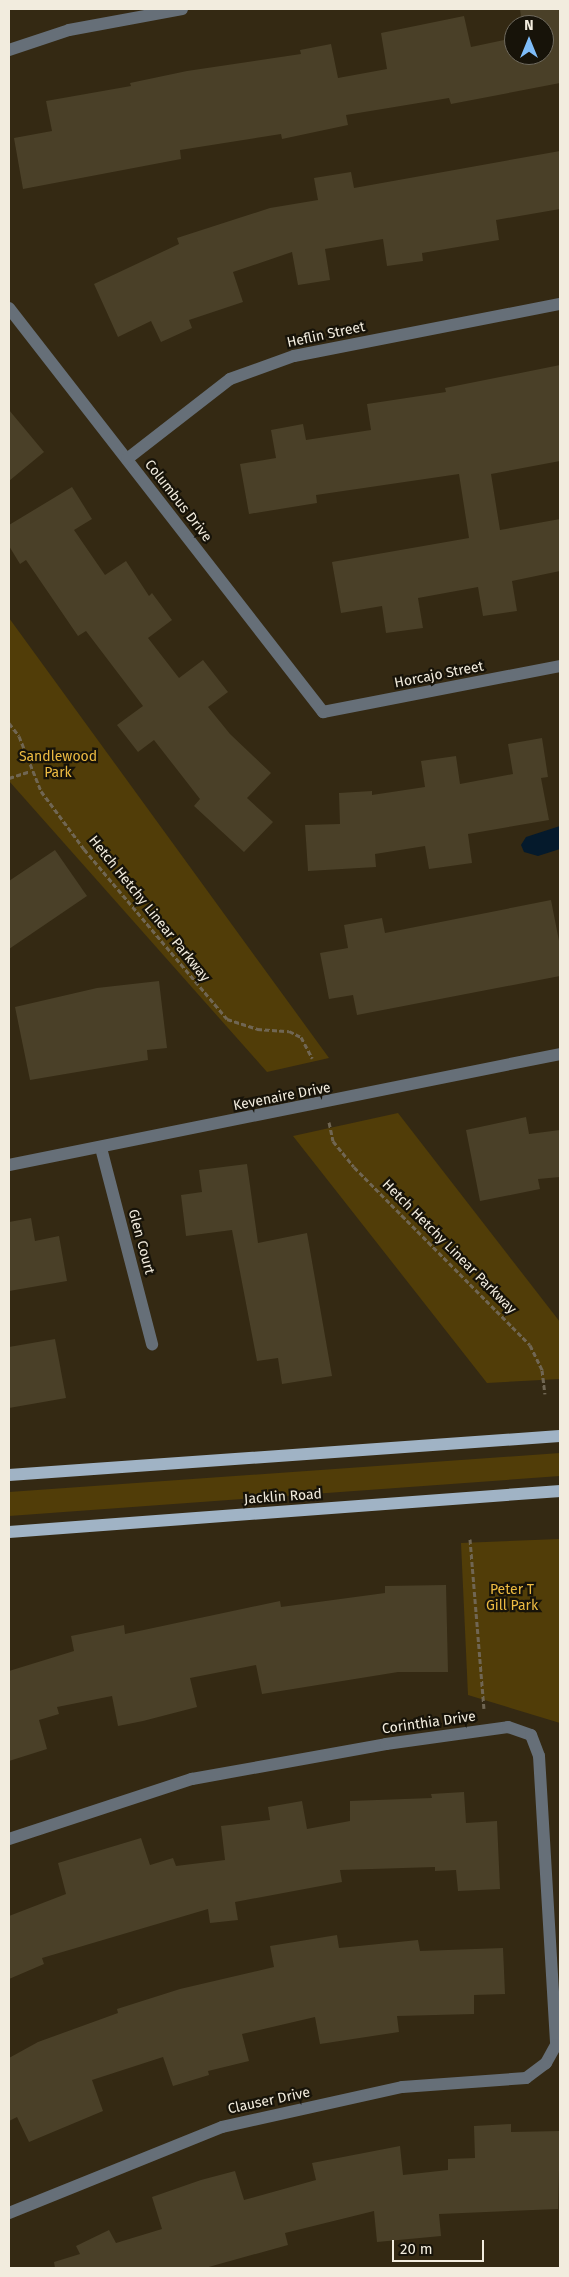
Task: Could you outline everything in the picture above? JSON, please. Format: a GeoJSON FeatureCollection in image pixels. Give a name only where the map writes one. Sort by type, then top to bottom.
{"type":"FeatureCollection","features":[{"type":"Feature","properties":{"kind":"main road"},"geometry":{"type":"LineString","coordinates":[[9,1475],[560,1436]]}},
{"type":"Feature","properties":{"kind":"main road","name":"Jacklin Road"},"geometry":{"type":"LineString","coordinates":[[9,1532],[560,1492]]}},
{"type":"Feature","properties":{"kind":"street"},"geometry":{"type":"LineString","coordinates":[[9,50],[69,30],[182,9]]}},
{"type":"Feature","properties":{"kind":"street","name":"Heflin Street"},"geometry":{"type":"LineString","coordinates":[[127,459],[230,379],[285,359],[560,304]]}},
{"type":"Feature","properties":{"kind":"street","name":"Columbus Drive"},"geometry":{"type":"LineString","coordinates":[[9,308],[323,712]]}},
{"type":"Feature","properties":{"kind":"street","name":"Horcajo Street"},"geometry":{"type":"LineString","coordinates":[[323,712],[560,666]]}},
{"type":"Feature","properties":{"kind":"street","name":"Kevenaire Drive"},"geometry":{"type":"LineString","coordinates":[[9,1165],[101,1148],[560,1054]]}},
{"type":"Feature","properties":{"kind":"street","name":"Glen Court"},"geometry":{"type":"LineString","coordinates":[[101,1148],[152,1344]]}},
{"type":"Feature","properties":{"kind":"street","name":"Corinthia Drive"},"geometry":{"type":"LineString","coordinates":[[9,1839],[192,1780],[386,1744],[508,1727],[531,1735],[539,1756],[556,2045],[546,2063]]}},
{"type":"Feature","properties":{"kind":"street","name":"Clauser Drive"},"geometry":{"type":"LineString","coordinates":[[9,2213],[222,2127],[402,2087],[526,2078],[546,2063]]}},
{"type":"Feature","properties":{"kind":"path","name":"Hetch Hetchy Linear Parkway"},"geometry":{"type":"LineString","coordinates":[[9,723],[19,736],[30,771],[84,849],[227,1019],[257,1029],[289,1031],[300,1037],[312,1058]]}},
{"type":"Feature","properties":{"kind":"path"},"geometry":{"type":"LineString","coordinates":[[9,778],[30,771]]}},
{"type":"Feature","properties":{"kind":"path","name":"Hetch Hetchy Linear Parkway"},"geometry":{"type":"LineString","coordinates":[[329,1119],[333,1141],[354,1167],[530,1345],[540,1365],[545,1394]]}},
{"type":"Feature","properties":{"kind":"path"},"geometry":{"type":"LineString","coordinates":[[470,1539],[486,1730]]}},
{"type":"Feature","properties":{"kind":"green space","name":"Sandlewood Park"},"geometry":{"type":"Polygon","coordinates":[[[9,618],[329,1058],[267,1072],[9,781],[9,618]]]}},
{"type":"Feature","properties":{"kind":"green space"},"geometry":{"type":"Polygon","coordinates":[[[398,1113],[560,1322],[560,1379],[487,1383],[293,1136],[398,1113]]]}},
{"type":"Feature","properties":{"kind":"green space"},"geometry":{"type":"Polygon","coordinates":[[[560,1453],[560,1476],[9,1516],[9,1492],[560,1453]]]}},
{"type":"Feature","properties":{"kind":"green space","name":"Peter T Gill Park"},"geometry":{"type":"Polygon","coordinates":[[[560,1539],[560,1723],[468,1695],[461,1543],[560,1539]]]}},
{"type":"Feature","properties":{"kind":"water"},"geometry":{"type":"Polygon","coordinates":[[[560,826],[560,849],[538,856],[524,852],[521,845],[526,837],[560,826]]]}},
{"type":"Feature","properties":{"kind":"building"},"geometry":{"type":"Polygon","coordinates":[[[520,9],[560,9],[560,83],[451,104],[449,98],[346,115],[348,125],[282,139],[281,134],[180,150],[181,159],[23,189],[14,138],[52,131],[46,101],[131,86],[130,83],[187,71],[301,54],[300,50],[331,44],[338,78],[387,69],[381,33],[464,16],[471,47],[504,40],[504,65],[554,65],[554,15],[521,15],[520,9]]]}},
{"type":"Feature","properties":{"kind":"building"},"geometry":{"type":"Polygon","coordinates":[[[560,151],[560,209],[496,220],[499,240],[422,253],[423,261],[387,266],[383,239],[325,249],[330,280],[298,285],[292,252],[233,272],[243,302],[189,320],[192,328],[161,342],[151,321],[118,337],[94,284],[179,244],[177,238],[270,208],[318,200],[314,178],[351,172],[354,188],[560,151]]]}},
{"type":"Feature","properties":{"kind":"building"},"geometry":{"type":"Polygon","coordinates":[[[560,365],[560,461],[491,474],[500,530],[560,519],[560,571],[512,581],[517,611],[483,616],[478,587],[418,598],[423,628],[386,633],[382,606],[341,613],[332,562],[469,538],[459,474],[316,495],[317,503],[249,514],[240,464],[276,458],[271,430],[303,424],[306,440],[371,430],[367,404],[446,392],[445,388],[560,365]]]}},
{"type":"Feature","properties":{"kind":"building"},"geometry":{"type":"Polygon","coordinates":[[[9,410],[44,452],[9,481],[9,410]]]}},
{"type":"Feature","properties":{"kind":"building"},"geometry":{"type":"Polygon","coordinates":[[[72,487],[92,519],[74,530],[105,575],[126,561],[149,596],[152,593],[172,620],[148,638],[179,678],[203,660],[228,692],[208,707],[230,734],[271,773],[247,798],[273,822],[244,852],[194,806],[200,799],[154,740],[138,752],[117,725],[143,706],[86,631],[78,636],[26,560],[20,564],[9,546],[9,525],[72,487]]]}},
{"type":"Feature","properties":{"kind":"building"},"geometry":{"type":"Polygon","coordinates":[[[542,738],[548,777],[541,778],[549,820],[468,834],[472,863],[429,869],[425,846],[375,854],[376,867],[308,871],[305,825],[340,824],[339,793],[372,791],[372,795],[425,787],[421,761],[456,756],[460,784],[513,774],[508,744],[542,738]]]}},
{"type":"Feature","properties":{"kind":"building"},"geometry":{"type":"Polygon","coordinates":[[[55,850],[87,896],[9,949],[9,881],[55,850]]]}},
{"type":"Feature","properties":{"kind":"building"},"geometry":{"type":"Polygon","coordinates":[[[551,900],[560,946],[560,976],[357,1015],[353,995],[329,999],[320,953],[348,948],[344,925],[382,918],[385,933],[551,900]]]}},
{"type":"Feature","properties":{"kind":"building"},"geometry":{"type":"Polygon","coordinates":[[[159,981],[167,1048],[147,1050],[148,1060],[30,1080],[15,1007],[97,988],[159,981]]]}},
{"type":"Feature","properties":{"kind":"building"},"geometry":{"type":"Polygon","coordinates":[[[526,1117],[529,1134],[560,1130],[560,1177],[538,1179],[540,1189],[480,1201],[466,1130],[526,1117]]]}},
{"type":"Feature","properties":{"kind":"building"},"geometry":{"type":"Polygon","coordinates":[[[247,1164],[258,1243],[307,1233],[332,1376],[282,1384],[278,1358],[257,1361],[232,1230],[186,1236],[181,1195],[202,1192],[199,1170],[247,1164]]]}},
{"type":"Feature","properties":{"kind":"building"},"geometry":{"type":"Polygon","coordinates":[[[31,1218],[35,1241],[59,1236],[67,1281],[9,1291],[9,1222],[31,1218]]]}},
{"type":"Feature","properties":{"kind":"building"},"geometry":{"type":"Polygon","coordinates":[[[55,1339],[66,1398],[9,1408],[9,1347],[55,1339]]]}},
{"type":"Feature","properties":{"kind":"building"},"geometry":{"type":"Polygon","coordinates":[[[446,1585],[448,1672],[398,1672],[262,1694],[256,1665],[190,1678],[197,1707],[118,1726],[112,1696],[57,1707],[59,1714],[39,1720],[47,1749],[9,1761],[9,1671],[74,1651],[71,1636],[124,1625],[125,1634],[280,1601],[281,1607],[385,1593],[385,1586],[446,1585]]]}},
{"type":"Feature","properties":{"kind":"building"},"geometry":{"type":"Polygon","coordinates":[[[464,1792],[466,1823],[497,1821],[500,1889],[458,1891],[456,1870],[435,1871],[435,1867],[340,1870],[342,1882],[235,1902],[238,1920],[210,1923],[208,1909],[42,1958],[44,1964],[9,1979],[9,1916],[66,1894],[58,1863],[141,1838],[150,1865],[173,1858],[176,1866],[225,1860],[221,1826],[270,1820],[268,1807],[302,1801],[307,1829],[350,1821],[350,1801],[432,1798],[431,1794],[464,1792]]]}},
{"type":"Feature","properties":{"kind":"building"},"geometry":{"type":"Polygon","coordinates":[[[337,1935],[339,1948],[418,1940],[420,1951],[503,1948],[505,1994],[474,1995],[474,2014],[397,2016],[399,2032],[320,2044],[315,2017],[242,2034],[249,2061],[208,2071],[209,2075],[173,2086],[163,2057],[92,2080],[103,2111],[29,2142],[17,2117],[9,2121],[9,2058],[38,2042],[118,2013],[117,2009],[180,1989],[274,1967],[270,1946],[337,1935]]]}},
{"type":"Feature","properties":{"kind":"building"},"geometry":{"type":"Polygon","coordinates":[[[511,2124],[511,2132],[560,2131],[558,2209],[439,2214],[441,2236],[377,2242],[374,2211],[285,2233],[288,2245],[205,2268],[55,2268],[54,2262],[80,2254],[76,2246],[109,2230],[116,2243],[162,2229],[152,2197],[201,2180],[235,2171],[244,2200],[316,2180],[312,2163],[400,2146],[403,2175],[448,2170],[448,2159],[475,2158],[474,2126],[511,2124]]]}}]}
